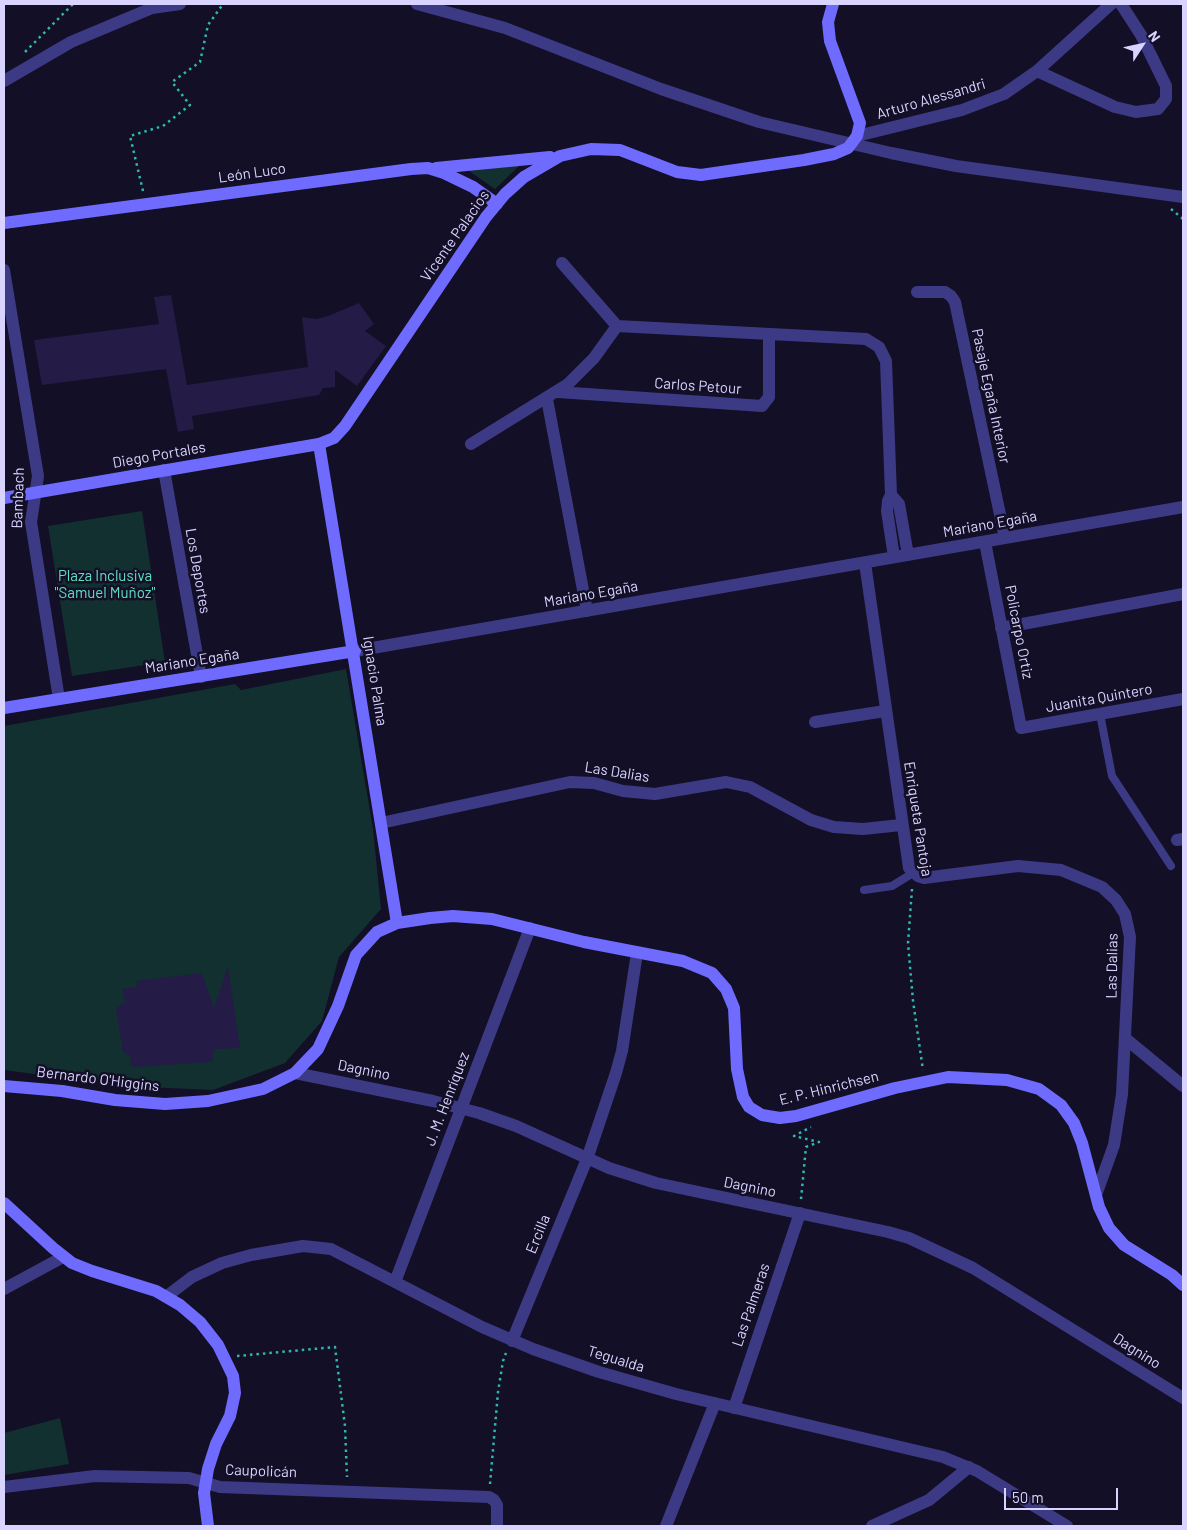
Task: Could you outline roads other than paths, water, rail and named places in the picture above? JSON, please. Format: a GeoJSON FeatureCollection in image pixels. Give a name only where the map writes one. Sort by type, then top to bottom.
{"type":"FeatureCollection","features":[{"type":"Feature","properties":{"kind":"main road"},"geometry":{"type":"LineString","coordinates":[[833,4],[828,22],[828,31],[838,66],[859,116],[855,139]]}},
{"type":"Feature","properties":{"kind":"main road","name":"Vicente Palacios"},"geometry":{"type":"LineString","coordinates":[[320,444],[334,438],[345,426],[496,204],[524,177],[560,156],[591,149],[620,150],[676,172],[702,175],[819,158],[841,152],[855,139]]}},
{"type":"Feature","properties":{"kind":"main road"},"geometry":{"type":"LineString","coordinates":[[428,168],[560,156]]}},
{"type":"Feature","properties":{"kind":"main road","name":"León Luco"},"geometry":{"type":"LineString","coordinates":[[4,223],[388,170],[428,168],[459,179],[496,204]]}},
{"type":"Feature","properties":{"kind":"main road","name":"Diego Portales"},"geometry":{"type":"LineString","coordinates":[[4,498],[320,444]]}},
{"type":"Feature","properties":{"kind":"main road","name":"Ignacio Palma"},"geometry":{"type":"LineString","coordinates":[[320,444],[397,924]]}},
{"type":"Feature","properties":{"kind":"main road","name":"Mariano Egaña"},"geometry":{"type":"LineString","coordinates":[[4,708],[354,652]]}},
{"type":"Feature","properties":{"kind":"main road","name":"E. P. Hinrichsen"},"geometry":{"type":"LineString","coordinates":[[397,924],[441,917],[472,916],[693,964],[712,973],[726,988],[731,998],[736,1019],[736,1059],[740,1089],[745,1102],[757,1113],[772,1118],[788,1118],[924,1081],[948,1077],[986,1078],[1027,1084],[1051,1097],[1068,1114],[1079,1132],[1104,1218],[1116,1237],[1183,1285]]}},
{"type":"Feature","properties":{"kind":"main road","name":"Bernardo O'Higgins"},"geometry":{"type":"LineString","coordinates":[[4,1086],[62,1091],[124,1101],[165,1104],[208,1101],[254,1092],[274,1085],[295,1073],[311,1058],[324,1039],[356,955],[377,932],[397,924]]}},
{"type":"Feature","properties":{"kind":"main road"},"geometry":{"type":"LineString","coordinates":[[4,1204],[63,1256],[92,1271],[167,1296],[200,1322],[226,1357],[233,1376],[235,1393],[230,1416],[210,1461],[205,1482],[208,1526]]}},
{"type":"Feature","properties":{"kind":"street"},"geometry":{"type":"LineString","coordinates":[[4,81],[71,42],[152,8],[180,4]]}},
{"type":"Feature","properties":{"kind":"street"},"geometry":{"type":"LineString","coordinates":[[417,4],[505,28],[708,107],[759,122],[855,139],[891,153],[956,166],[1183,196]]}},
{"type":"Feature","properties":{"kind":"street","name":"Arturo Alessandri"},"geometry":{"type":"LineString","coordinates":[[855,139],[977,106],[1004,94],[1037,71],[1111,4]]}},
{"type":"Feature","properties":{"kind":"street"},"geometry":{"type":"LineString","coordinates":[[1037,71],[1116,107],[1136,112],[1158,109],[1166,99],[1166,86],[1141,35],[1121,4]]}},
{"type":"Feature","properties":{"kind":"street"},"geometry":{"type":"LineString","coordinates":[[562,263],[616,326],[866,339],[880,347],[886,361],[891,495],[886,506],[894,557]]}},
{"type":"Feature","properties":{"kind":"street","name":"Bambach"},"geometry":{"type":"LineString","coordinates":[[4,270],[38,476],[31,522],[59,699]]}},
{"type":"Feature","properties":{"kind":"street","name":"Pasaje Egaña Interior"},"geometry":{"type":"LineString","coordinates":[[917,292],[945,292],[955,302],[1005,538]]}},
{"type":"Feature","properties":{"kind":"street"},"geometry":{"type":"LineString","coordinates":[[471,444],[552,395],[594,358],[616,326]]}},
{"type":"Feature","properties":{"kind":"street","name":"Carlos Petour"},"geometry":{"type":"LineString","coordinates":[[552,395],[762,406],[769,397],[769,334]]}},
{"type":"Feature","properties":{"kind":"street"},"geometry":{"type":"LineString","coordinates":[[552,395],[587,611]]}},
{"type":"Feature","properties":{"kind":"street","name":"Los Deportes"},"geometry":{"type":"LineString","coordinates":[[164,470],[201,677]]}},
{"type":"Feature","properties":{"kind":"street"},"geometry":{"type":"LineString","coordinates":[[891,495],[899,504],[908,555]]}},
{"type":"Feature","properties":{"kind":"street","name":"Mariano Egaña"},"geometry":{"type":"LineString","coordinates":[[354,652],[1183,507]]}},
{"type":"Feature","properties":{"kind":"street","name":"Policarpo Ortiz"},"geometry":{"type":"LineString","coordinates":[[985,542],[1020,728]]}},
{"type":"Feature","properties":{"kind":"street","name":"Enriqueta Pantoja"},"geometry":{"type":"LineString","coordinates":[[865,562],[906,862],[913,873]]}},
{"type":"Feature","properties":{"kind":"street"},"geometry":{"type":"LineString","coordinates":[[1001,628],[1183,594]]}},
{"type":"Feature","properties":{"kind":"street","name":"Juanita Quintero"},"geometry":{"type":"LineString","coordinates":[[1020,728],[1183,699]]}},
{"type":"Feature","properties":{"kind":"street"},"geometry":{"type":"LineString","coordinates":[[815,722],[885,711]]}},
{"type":"Feature","properties":{"kind":"street","name":"Las Dalias"},"geometry":{"type":"LineString","coordinates":[[381,823],[570,782],[594,783],[622,791],[654,794],[726,782],[750,787],[811,820],[834,827],[864,829],[901,825]]}},
{"type":"Feature","properties":{"kind":"street","name":"Las Dalias"},"geometry":{"type":"LineString","coordinates":[[913,873],[924,878],[1001,868],[1035,866],[1073,874],[1102,887],[1121,907],[1129,929],[1126,1039],[1117,1132],[1110,1159],[1096,1195]]}},
{"type":"Feature","properties":{"kind":"street","name":"J. M. Henríquez"},"geometry":{"type":"LineString","coordinates":[[395,1282],[530,928]]}},
{"type":"Feature","properties":{"kind":"street","name":"Ercilla"},"geometry":{"type":"LineString","coordinates":[[512,1341],[587,1159],[622,1052],[637,953]]}},
{"type":"Feature","properties":{"kind":"street"},"geometry":{"type":"LineString","coordinates":[[1126,1039],[1183,1086]]}},
{"type":"Feature","properties":{"kind":"street","name":"Dagnino"},"geometry":{"type":"LineString","coordinates":[[295,1073],[461,1108],[507,1122],[587,1159],[656,1183],[888,1232],[952,1256],[1178,1395],[1183,1404]]}},
{"type":"Feature","properties":{"kind":"street","name":"Las Palmeras"},"geometry":{"type":"LineString","coordinates":[[734,1408],[800,1213]]}},
{"type":"Feature","properties":{"kind":"street","name":"Tegualda"},"geometry":{"type":"LineString","coordinates":[[167,1296],[192,1277],[222,1263],[302,1246],[332,1249],[512,1341],[599,1372],[734,1408],[943,1457],[969,1467],[1067,1526]]}},
{"type":"Feature","properties":{"kind":"street"},"geometry":{"type":"LineString","coordinates":[[4,1289],[63,1256]]}},
{"type":"Feature","properties":{"kind":"street"},"geometry":{"type":"LineString","coordinates":[[666,1526],[715,1402]]}},
{"type":"Feature","properties":{"kind":"street"},"geometry":{"type":"LineString","coordinates":[[872,1526],[929,1500],[969,1467]]}},
{"type":"Feature","properties":{"kind":"street","name":"Caupolicán"},"geometry":{"type":"LineString","coordinates":[[4,1488],[95,1476],[189,1478],[220,1487],[348,1490],[488,1497],[496,1502],[497,1526]]}},
{"type":"Feature","properties":{"kind":"lane"},"geometry":{"type":"LineString","coordinates":[[1100,714],[1112,776],[1171,866]]}},
{"type":"Feature","properties":{"kind":"lane"},"geometry":{"type":"LineString","coordinates":[[864,890],[892,886],[913,873]]}},
{"type":"Feature","properties":{"kind":"park label","name":"Plaza Inclusiva \"Samuel Muñoz\""},"geometry":{"type":"Point","coordinates":[105,584]}}]}
